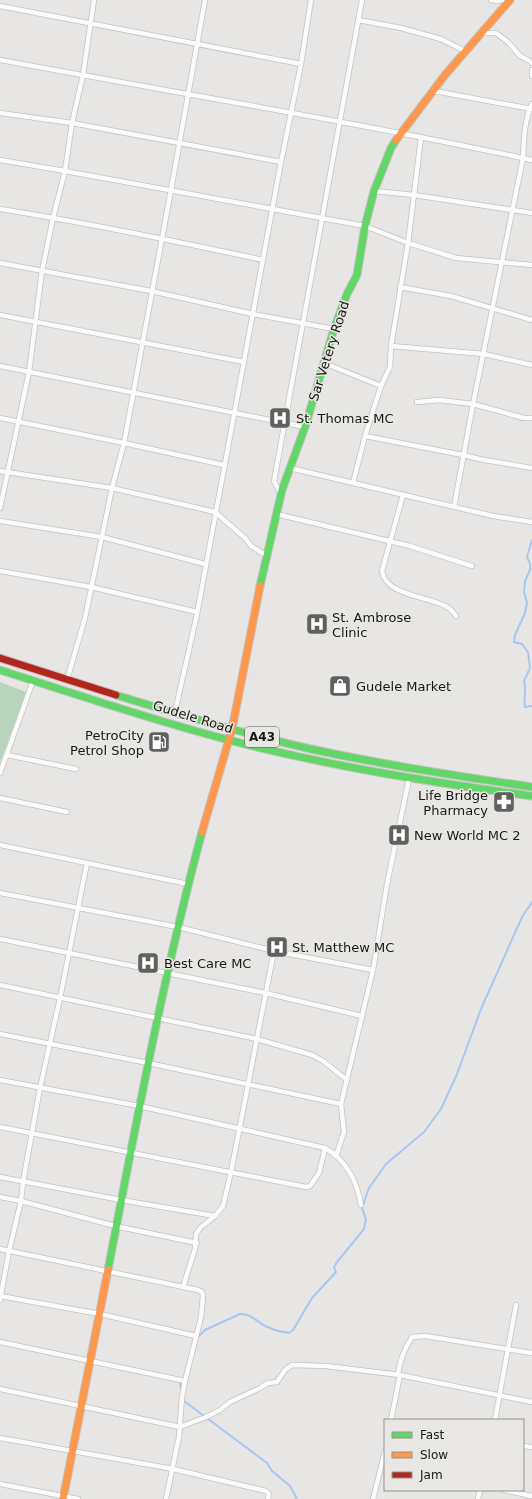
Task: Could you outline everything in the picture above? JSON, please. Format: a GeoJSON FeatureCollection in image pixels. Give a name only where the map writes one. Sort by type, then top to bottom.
{"type":"FeatureCollection","features":[{"type":"Feature","properties":{"kind":"main road","name":"Sar Vetery Road"},"geometry":{"type":"LineString","coordinates":[[63,1498],[100,1314],[115,1226],[167,973],[188,884],[211,798],[232,729],[281,494],[305,427],[334,329],[347,294],[357,275],[365,226],[374,191],[391,148],[400,134],[465,51],[510,0]]}},
{"type":"Feature","properties":{"kind":"main road","name":"Gudele Road"},"geometry":{"type":"LineString","coordinates":[[0,658],[67,680],[232,729],[312,748],[460,776],[532,786]]}},
{"type":"Feature","properties":{"kind":"main road","name":"Gudele Road"},"geometry":{"type":"LineString","coordinates":[[0,670],[229,740],[409,779],[532,796]]}},
{"type":"Feature","properties":{"kind":"street"},"geometry":{"type":"LineString","coordinates":[[0,508],[29,372],[42,270],[65,171],[72,123],[83,75],[94,0]]}},
{"type":"Feature","properties":{"kind":"street"},"geometry":{"type":"LineString","coordinates":[[67,680],[86,618],[112,488],[124,443],[205,0]]}},
{"type":"Feature","properties":{"kind":"street"},"geometry":{"type":"LineString","coordinates":[[175,712],[196,612],[244,362],[290,112],[301,64],[311,0]]}},
{"type":"Feature","properties":{"kind":"street"},"geometry":{"type":"LineString","coordinates":[[281,494],[274,481],[362,0]]}},
{"type":"Feature","properties":{"kind":"street"},"geometry":{"type":"LineString","coordinates":[[491,0],[502,0]]}},
{"type":"Feature","properties":{"kind":"street"},"geometry":{"type":"LineString","coordinates":[[0,6],[301,64]]}},
{"type":"Feature","properties":{"kind":"street"},"geometry":{"type":"LineString","coordinates":[[358,20],[401,28],[441,39],[465,51]]}},
{"type":"Feature","properties":{"kind":"street"},"geometry":{"type":"LineString","coordinates":[[480,33],[496,33],[508,42],[520,56],[532,63]]}},
{"type":"Feature","properties":{"kind":"street"},"geometry":{"type":"LineString","coordinates":[[0,60],[290,112],[532,160]]}},
{"type":"Feature","properties":{"kind":"street"},"geometry":{"type":"LineString","coordinates":[[532,70],[532,76]]}},
{"type":"Feature","properties":{"kind":"street"},"geometry":{"type":"LineString","coordinates":[[434,91],[531,107],[525,130],[523,158],[503,263],[473,404],[454,506]]}},
{"type":"Feature","properties":{"kind":"street"},"geometry":{"type":"LineString","coordinates":[[0,113],[72,123],[281,162]]}},
{"type":"Feature","properties":{"kind":"street"},"geometry":{"type":"LineString","coordinates":[[354,483],[365,436],[381,386],[390,366],[400,287],[408,243],[421,137]]}},
{"type":"Feature","properties":{"kind":"street"},"geometry":{"type":"LineString","coordinates":[[0,160],[365,226],[408,243],[456,258],[532,265]]}},
{"type":"Feature","properties":{"kind":"street"},"geometry":{"type":"LineString","coordinates":[[374,191],[414,195],[532,213]]}},
{"type":"Feature","properties":{"kind":"street"},"geometry":{"type":"LineString","coordinates":[[0,210],[162,238],[262,260]]}},
{"type":"Feature","properties":{"kind":"street"},"geometry":{"type":"LineString","coordinates":[[0,263],[151,291],[253,314],[334,329]]}},
{"type":"Feature","properties":{"kind":"street"},"geometry":{"type":"LineString","coordinates":[[400,287],[451,296],[532,320]]}},
{"type":"Feature","properties":{"kind":"street"},"geometry":{"type":"LineString","coordinates":[[0,315],[244,362]]}},
{"type":"Feature","properties":{"kind":"street"},"geometry":{"type":"LineString","coordinates":[[392,346],[484,354],[532,365]]}},
{"type":"Feature","properties":{"kind":"street"},"geometry":{"type":"LineString","coordinates":[[324,364],[381,386]]}},
{"type":"Feature","properties":{"kind":"street"},"geometry":{"type":"LineString","coordinates":[[0,366],[305,427]]}},
{"type":"Feature","properties":{"kind":"street"},"geometry":{"type":"LineString","coordinates":[[417,402],[440,400],[473,404],[524,418],[532,418]]}},
{"type":"Feature","properties":{"kind":"street"},"geometry":{"type":"LineString","coordinates":[[0,418],[224,465]]}},
{"type":"Feature","properties":{"kind":"street"},"geometry":{"type":"LineString","coordinates":[[365,436],[532,468]]}},
{"type":"Feature","properties":{"kind":"street"},"geometry":{"type":"LineString","coordinates":[[290,468],[403,496],[454,506],[493,516],[532,522]]}},
{"type":"Feature","properties":{"kind":"street"},"geometry":{"type":"LineString","coordinates":[[0,471],[112,488],[215,512],[246,538],[251,546],[267,556]]}},
{"type":"Feature","properties":{"kind":"street"},"geometry":{"type":"LineString","coordinates":[[403,496],[382,571],[384,579],[398,591],[440,603],[449,608],[456,616]]}},
{"type":"Feature","properties":{"kind":"street"},"geometry":{"type":"LineString","coordinates":[[276,514],[410,546],[472,566]]}},
{"type":"Feature","properties":{"kind":"street"},"geometry":{"type":"LineString","coordinates":[[0,521],[102,537],[205,564]]}},
{"type":"Feature","properties":{"kind":"street"},"geometry":{"type":"LineString","coordinates":[[0,571],[91,587],[196,612]]}},
{"type":"Feature","properties":{"kind":"street"},"geometry":{"type":"LineString","coordinates":[[0,771],[33,681]]}},
{"type":"Feature","properties":{"kind":"street"},"geometry":{"type":"LineString","coordinates":[[7,755],[76,769]]}},
{"type":"Feature","properties":{"kind":"street"},"geometry":{"type":"LineString","coordinates":[[336,1156],[344,1132],[341,1104],[373,970],[387,884],[409,779]]}},
{"type":"Feature","properties":{"kind":"street"},"geometry":{"type":"LineString","coordinates":[[0,798],[67,812]]}},
{"type":"Feature","properties":{"kind":"street"},"geometry":{"type":"LineString","coordinates":[[0,845],[188,884]]}},
{"type":"Feature","properties":{"kind":"street"},"geometry":{"type":"LineString","coordinates":[[87,863],[40,1088],[21,1201],[0,1298],[100,1314],[196,1336]]}},
{"type":"Feature","properties":{"kind":"street"},"geometry":{"type":"LineString","coordinates":[[0,893],[178,927],[274,951],[373,970]]}},
{"type":"Feature","properties":{"kind":"street"},"geometry":{"type":"LineString","coordinates":[[0,939],[265,993],[362,1016]]}},
{"type":"Feature","properties":{"kind":"street"},"geometry":{"type":"LineString","coordinates":[[183,1287],[197,1243],[196,1234],[198,1230],[215,1216],[223,1206],[240,1129],[274,951]]}},
{"type":"Feature","properties":{"kind":"street"},"geometry":{"type":"LineString","coordinates":[[0,985],[257,1039],[312,1055],[323,1061],[347,1080]]}},
{"type":"Feature","properties":{"kind":"street"},"geometry":{"type":"LineString","coordinates":[[0,1034],[248,1083],[341,1104]]}},
{"type":"Feature","properties":{"kind":"street"},"geometry":{"type":"LineString","coordinates":[[0,1080],[139,1106],[325,1148],[342,1162],[357,1186],[361,1205]]}},
{"type":"Feature","properties":{"kind":"street"},"geometry":{"type":"LineString","coordinates":[[0,1127],[302,1186],[310,1186],[319,1173],[325,1148]]}},
{"type":"Feature","properties":{"kind":"street"},"geometry":{"type":"LineString","coordinates":[[0,1177],[215,1216]]}},
{"type":"Feature","properties":{"kind":"street"},"geometry":{"type":"LineString","coordinates":[[0,1197],[21,1201],[115,1226],[197,1243]]}},
{"type":"Feature","properties":{"kind":"street"},"geometry":{"type":"LineString","coordinates":[[0,1249],[202,1292],[201,1317],[185,1381],[182,1397],[180,1427],[166,1499]]}},
{"type":"Feature","properties":{"kind":"street"},"geometry":{"type":"LineString","coordinates":[[495,1419],[516,1305]]}},
{"type":"Feature","properties":{"kind":"street"},"geometry":{"type":"LineString","coordinates":[[391,1419],[400,1360],[406,1345],[412,1337],[425,1336],[532,1354]]}},
{"type":"Feature","properties":{"kind":"street"},"geometry":{"type":"LineString","coordinates":[[0,1342],[185,1381]]}},
{"type":"Feature","properties":{"kind":"street"},"geometry":{"type":"LineString","coordinates":[[0,1389],[180,1427],[220,1410],[230,1402],[268,1383],[277,1382],[285,1370],[292,1365],[326,1366],[399,1374],[532,1402]]}},
{"type":"Feature","properties":{"kind":"street"},"geometry":{"type":"LineString","coordinates":[[0,1438],[173,1468],[266,1491],[269,1494],[268,1499]]}},
{"type":"Feature","properties":{"kind":"street"},"geometry":{"type":"LineString","coordinates":[[373,1499],[383,1467]]}},
{"type":"Feature","properties":{"kind":"street"},"geometry":{"type":"LineString","coordinates":[[0,1484],[63,1498],[78,1499]]}},
{"type":"Feature","properties":{"kind":"street"},"geometry":{"type":"LineString","coordinates":[[509,1491],[532,1496]]}},
{"type":"Feature","properties":{"kind":"green space"},"geometry":{"type":"Polygon","coordinates":[[[0,682],[26,692],[0,763],[0,682]]]}},
{"type":"Feature","properties":{"kind":"waterway"},"geometry":{"type":"LineString","coordinates":[[532,540],[527,557],[530,564],[530,570],[525,581],[524,592],[527,603],[525,613],[515,635],[514,642],[522,644],[528,652],[530,668],[524,681],[525,707],[532,706]]}},
{"type":"Feature","properties":{"kind":"waterway"},"geometry":{"type":"LineString","coordinates":[[197,1338],[205,1330],[240,1314],[248,1315],[277,1331],[289,1333],[293,1330],[312,1298],[336,1272],[334,1267],[337,1262],[364,1229],[366,1219],[362,1208],[369,1188],[386,1164],[424,1132],[441,1109],[457,1074],[481,1009],[522,917],[532,902]]}},
{"type":"Feature","properties":{"kind":"waterway"},"geometry":{"type":"LineString","coordinates":[[181,1382],[182,1391]]}},
{"type":"Feature","properties":{"kind":"waterway"},"geometry":{"type":"LineString","coordinates":[[184,1401],[267,1463],[272,1471],[290,1486],[297,1499]]}},
{"type":"Feature","properties":{"kind":"traffic: fast"},"geometry":{"type":"LineString","coordinates":[[260,586],[282,490],[305,427],[334,329],[347,294],[357,275],[365,226],[374,191],[391,148],[396,140]]}},
{"type":"Feature","properties":{"kind":"traffic: fast"},"geometry":{"type":"LineString","coordinates":[[0,670],[171,724],[266,749],[304,758],[379,772],[532,796]]}},
{"type":"Feature","properties":{"kind":"traffic: fast"},"geometry":{"type":"LineString","coordinates":[[116,695],[213,724],[338,755],[532,787]]}},
{"type":"Feature","properties":{"kind":"traffic: fast"},"geometry":{"type":"LineString","coordinates":[[108,1270],[163,996],[202,832]]}},
{"type":"Feature","properties":{"kind":"traffic: slow"},"geometry":{"type":"LineString","coordinates":[[396,140],[445,75],[510,0]]}},
{"type":"Feature","properties":{"kind":"traffic: slow"},"geometry":{"type":"LineString","coordinates":[[202,832],[232,729],[260,586]]}},
{"type":"Feature","properties":{"kind":"traffic: slow"},"geometry":{"type":"LineString","coordinates":[[63,1499],[108,1270]]}},
{"type":"Feature","properties":{"kind":"traffic: jam"},"geometry":{"type":"LineString","coordinates":[[0,658],[116,695]]}},
{"type":"Feature","properties":{"kind":"place","name":"St. Thomas MC"},"geometry":{"type":"Point","coordinates":[280,418]}},
{"type":"Feature","properties":{"kind":"place","name":"St. Ambrose Clinic"},"geometry":{"type":"Point","coordinates":[317,624]}},
{"type":"Feature","properties":{"kind":"place","name":"Gudele Market"},"geometry":{"type":"Point","coordinates":[340,686]}},
{"type":"Feature","properties":{"kind":"place","name":"PetroCity Petrol Shop"},"geometry":{"type":"Point","coordinates":[159,742]}},
{"type":"Feature","properties":{"kind":"place","name":"Life Bridge Pharmacy"},"geometry":{"type":"Point","coordinates":[504,802]}},
{"type":"Feature","properties":{"kind":"place","name":"New World MC 2"},"geometry":{"type":"Point","coordinates":[399,835]}},
{"type":"Feature","properties":{"kind":"place","name":"St. Matthew MC"},"geometry":{"type":"Point","coordinates":[277,947]}},
{"type":"Feature","properties":{"kind":"place","name":"Best Care MC"},"geometry":{"type":"Point","coordinates":[148,963]}}]}
